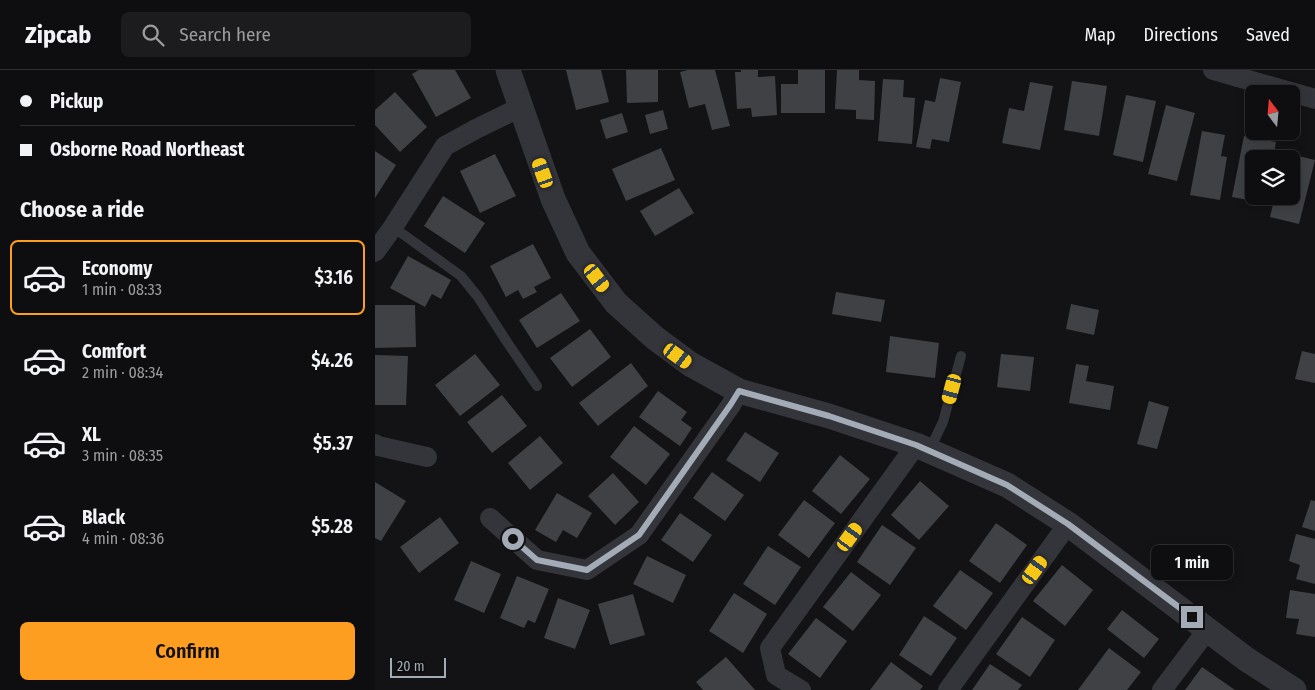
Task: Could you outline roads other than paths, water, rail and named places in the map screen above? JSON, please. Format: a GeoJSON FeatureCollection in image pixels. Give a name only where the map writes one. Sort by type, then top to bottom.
{"type":"FeatureCollection","features":[{"type":"Feature","properties":{"kind":"street"},"geometry":{"type":"LineString","coordinates":[[508,70],[553,199],[578,253],[616,303],[655,338],[690,364],[739,391],[829,416],[923,448],[1007,485],[1068,524],[1246,659],[1294,690]]}},
{"type":"Feature","properties":{"kind":"street"},"geometry":{"type":"LineString","coordinates":[[1213,70],[1315,99]]}},
{"type":"Feature","properties":{"kind":"street"},"geometry":{"type":"LineString","coordinates":[[375,252],[445,146],[521,107]]}},
{"type":"Feature","properties":{"kind":"street"},"geometry":{"type":"LineString","coordinates":[[490,518],[537,560],[587,570],[639,535],[739,391]]}},
{"type":"Feature","properties":{"kind":"street"},"geometry":{"type":"LineString","coordinates":[[375,444],[427,457]]}},
{"type":"Feature","properties":{"kind":"street"},"geometry":{"type":"LineString","coordinates":[[801,690],[776,675],[770,648],[873,506],[923,448]]}},
{"type":"Feature","properties":{"kind":"street"},"geometry":{"type":"LineString","coordinates":[[948,690],[1068,524]]}},
{"type":"Feature","properties":{"kind":"street"},"geometry":{"type":"LineString","coordinates":[[1161,690],[1208,629]]}},
{"type":"Feature","properties":{"kind":"lane"},"geometry":{"type":"LineString","coordinates":[[393,227],[461,276],[537,386]]}},
{"type":"Feature","properties":{"kind":"lane"},"geometry":{"type":"LineString","coordinates":[[923,448],[943,422],[961,356]]}}]}
